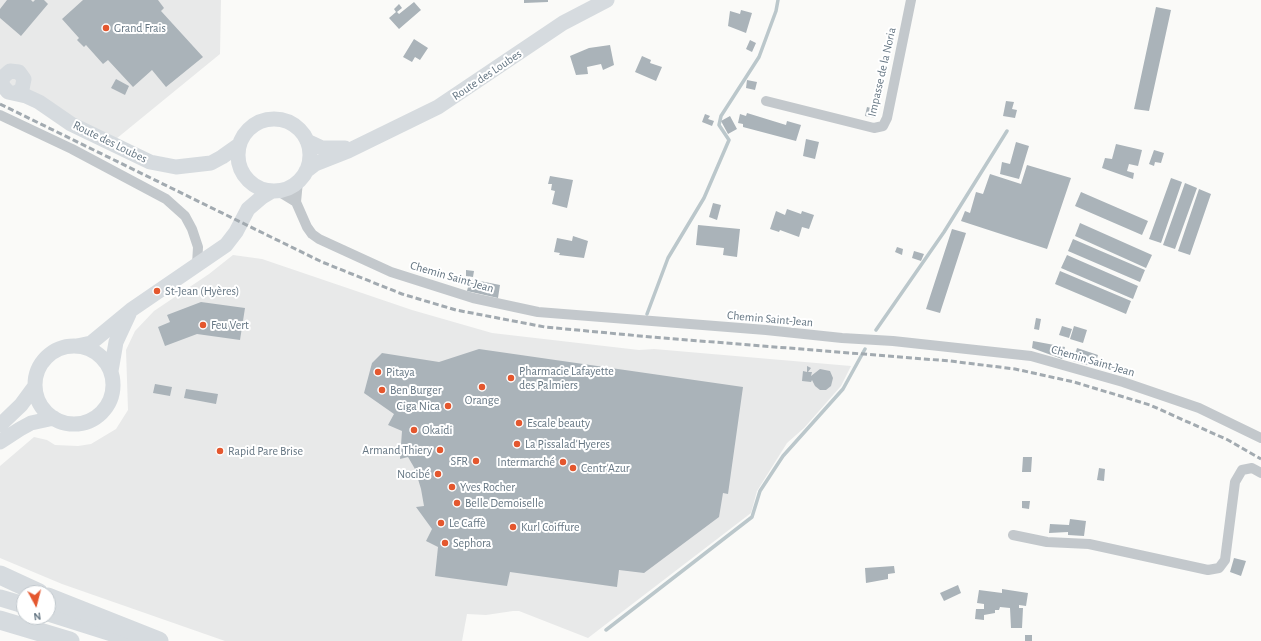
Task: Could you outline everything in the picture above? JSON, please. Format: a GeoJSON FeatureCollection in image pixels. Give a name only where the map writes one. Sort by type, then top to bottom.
{"type":"FeatureCollection","features":[{"type":"Feature","properties":{"kind":"highway"},"geometry":{"type":"LineString","coordinates":[[0,575],[22,585]]}},
{"type":"Feature","properties":{"kind":"highway"},"geometry":{"type":"LineString","coordinates":[[0,598],[16,603]]}},
{"type":"Feature","properties":{"kind":"highway"},"geometry":{"type":"LineString","coordinates":[[56,600],[159,641]]}},
{"type":"Feature","properties":{"kind":"highway"},"geometry":{"type":"LineString","coordinates":[[56,615],[138,641]]}},
{"type":"Feature","properties":{"kind":"highway"},"geometry":{"type":"LineString","coordinates":[[0,620],[70,641]]}},
{"type":"Feature","properties":{"kind":"highway"},"geometry":{"type":"LineString","coordinates":[[0,626],[57,641]]}},
{"type":"Feature","properties":{"kind":"main road","name":"Route des Loubes"},"geometry":{"type":"LineString","coordinates":[[302,176],[323,160],[363,144],[438,107],[563,23],[607,0]]}},
{"type":"Feature","properties":{"kind":"main road","name":"Route des Loubes"},"geometry":{"type":"LineString","coordinates":[[8,82],[71,124],[150,162],[176,167],[211,163],[233,168],[244,176]]}},
{"type":"Feature","properties":{"kind":"main road"},"geometry":{"type":"LineString","coordinates":[[0,425],[21,405],[35,386],[38,370],[47,357],[61,348],[91,343],[131,310],[226,245],[236,232],[248,209],[262,197],[292,186],[302,176],[309,158],[307,141],[295,126],[276,119],[267,120],[250,128],[239,145],[238,160],[248,191],[248,209]]}},
{"type":"Feature","properties":{"kind":"main road","name":"Route des Loubes"},"geometry":{"type":"LineString","coordinates":[[307,141],[317,146],[334,149],[363,144]]}},
{"type":"Feature","properties":{"kind":"main road","name":"Route des Loubes"},"geometry":{"type":"LineString","coordinates":[[211,163],[239,145]]}},
{"type":"Feature","properties":{"kind":"main road"},"geometry":{"type":"LineString","coordinates":[[244,176],[258,187],[275,191]]}},
{"type":"Feature","properties":{"kind":"main road"},"geometry":{"type":"LineString","coordinates":[[111,371],[116,342],[131,310]]}},
{"type":"Feature","properties":{"kind":"main road"},"geometry":{"type":"LineString","coordinates":[[35,386],[41,406],[54,418],[63,422],[83,423],[102,412],[109,402],[113,392],[111,371],[106,361],[98,354],[88,348],[77,346]]}},
{"type":"Feature","properties":{"kind":"main road"},"geometry":{"type":"LineString","coordinates":[[0,442],[20,428],[31,423],[43,419],[54,418]]}},
{"type":"Feature","properties":{"kind":"street","name":"Impasse de la Noria"},"geometry":{"type":"LineString","coordinates":[[766,101],[874,128],[883,126],[887,118],[911,0]]}},
{"type":"Feature","properties":{"kind":"street"},"geometry":{"type":"LineString","coordinates":[[0,115],[68,148],[166,199],[185,216],[192,229],[198,247],[197,265]]}},
{"type":"Feature","properties":{"kind":"street","name":"Chemin Saint-Jean"},"geometry":{"type":"LineString","coordinates":[[302,176],[296,202],[307,227],[312,234],[319,239],[391,272],[473,298],[538,312],[766,330],[842,338],[893,340],[1031,356],[1123,382],[1199,408],[1261,438]]}},
{"type":"Feature","properties":{"kind":"street"},"geometry":{"type":"LineString","coordinates":[[275,191],[296,202]]}},
{"type":"Feature","properties":{"kind":"street"},"geometry":{"type":"LineString","coordinates":[[1013,535],[1047,542],[1089,544],[1208,570],[1219,568],[1225,560],[1235,482],[1242,470],[1252,468],[1261,473]]}},
{"type":"Feature","properties":{"kind":"shaded area"},"geometry":{"type":"Polygon","coordinates":[[[0,0],[221,0],[220,54],[116,139],[0,81],[0,0]]]}},
{"type":"Feature","properties":{"kind":"shaded area"},"geometry":{"type":"Polygon","coordinates":[[[233,255],[262,259],[412,310],[492,333],[639,350],[654,349],[851,366],[841,386],[804,428],[787,443],[757,491],[751,513],[588,638],[519,611],[513,611],[486,615],[467,614],[462,641],[225,641],[62,584],[0,558],[0,466],[34,437],[47,440],[55,445],[78,446],[91,444],[116,429],[128,410],[126,350],[135,331],[154,311],[209,274],[233,255]]]}},
{"type":"Feature","properties":{"kind":"building"},"geometry":{"type":"Polygon","coordinates":[[[7,0],[31,0],[33,2],[35,0],[44,0],[48,4],[21,36],[0,18],[0,9],[7,0]]]}},
{"type":"Feature","properties":{"kind":"building"},"geometry":{"type":"Polygon","coordinates":[[[83,0],[158,0],[164,8],[161,11],[203,57],[166,87],[152,70],[133,87],[108,60],[103,64],[86,45],[84,47],[77,40],[79,38],[62,19],[83,0]]]}},
{"type":"Feature","properties":{"kind":"building"},"geometry":{"type":"Polygon","coordinates":[[[524,0],[548,0],[548,2],[524,3],[524,0]]]}},
{"type":"Feature","properties":{"kind":"building"},"geometry":{"type":"Polygon","coordinates":[[[414,2],[421,10],[399,29],[389,18],[396,12],[394,9],[399,4],[402,8],[397,12],[399,14],[414,2]]]}},
{"type":"Feature","properties":{"kind":"building"},"geometry":{"type":"Polygon","coordinates":[[[1156,7],[1171,10],[1149,111],[1134,109],[1156,7]]]}},
{"type":"Feature","properties":{"kind":"building"},"geometry":{"type":"Polygon","coordinates":[[[741,10],[752,13],[746,33],[728,26],[730,11],[740,14],[741,10]]]}},
{"type":"Feature","properties":{"kind":"building"},"geometry":{"type":"Polygon","coordinates":[[[414,39],[428,48],[420,60],[415,57],[412,62],[403,57],[414,39]]]}},
{"type":"Feature","properties":{"kind":"building"},"geometry":{"type":"Polygon","coordinates":[[[750,40],[756,43],[752,52],[746,49],[750,40]]]}},
{"type":"Feature","properties":{"kind":"building"},"geometry":{"type":"Polygon","coordinates":[[[610,45],[614,65],[603,70],[601,64],[587,67],[588,74],[576,75],[570,56],[589,48],[610,45]]]}},
{"type":"Feature","properties":{"kind":"building"},"geometry":{"type":"Polygon","coordinates":[[[642,56],[651,60],[650,63],[662,67],[656,81],[635,72],[642,56]]]}},
{"type":"Feature","properties":{"kind":"building"},"geometry":{"type":"Polygon","coordinates":[[[116,79],[129,86],[125,95],[111,88],[116,79]]]}},
{"type":"Feature","properties":{"kind":"building"},"geometry":{"type":"Polygon","coordinates":[[[747,80],[757,82],[755,90],[746,88],[747,80]]]}},
{"type":"Feature","properties":{"kind":"building"},"geometry":{"type":"Polygon","coordinates":[[[1006,101],[1014,102],[1012,109],[1017,110],[1015,118],[1003,116],[1006,101]]]}},
{"type":"Feature","properties":{"kind":"building"},"geometry":{"type":"Polygon","coordinates":[[[867,107],[878,110],[876,118],[865,116],[867,107]]]}},
{"type":"Feature","properties":{"kind":"building"},"geometry":{"type":"Polygon","coordinates":[[[747,113],[786,125],[787,121],[801,125],[796,141],[743,127],[743,124],[738,123],[740,114],[746,116],[747,113]]]}},
{"type":"Feature","properties":{"kind":"building"},"geometry":{"type":"Polygon","coordinates":[[[705,114],[710,116],[708,119],[714,121],[712,126],[702,122],[705,114]]]}},
{"type":"Feature","properties":{"kind":"building"},"geometry":{"type":"Polygon","coordinates":[[[730,116],[737,129],[728,134],[721,121],[730,116]]]}},
{"type":"Feature","properties":{"kind":"building"},"geometry":{"type":"Polygon","coordinates":[[[806,139],[819,142],[815,159],[803,156],[806,139]]]}},
{"type":"Feature","properties":{"kind":"building"},"geometry":{"type":"Polygon","coordinates":[[[1016,142],[1029,146],[1019,179],[1000,174],[1002,162],[1010,164],[1016,142]]]}},
{"type":"Feature","properties":{"kind":"building"},"geometry":{"type":"Polygon","coordinates":[[[1116,144],[1142,150],[1138,166],[1129,164],[1127,171],[1134,173],[1133,179],[1102,168],[1105,158],[1112,159],[1116,144]]]}},
{"type":"Feature","properties":{"kind":"building"},"geometry":{"type":"Polygon","coordinates":[[[1154,150],[1164,153],[1161,163],[1155,162],[1154,166],[1149,164],[1154,150]]]}},
{"type":"Feature","properties":{"kind":"building"},"geometry":{"type":"Polygon","coordinates":[[[1027,165],[1071,178],[1047,249],[961,221],[965,211],[970,213],[976,192],[983,194],[990,174],[1021,184],[1027,165]]]}},
{"type":"Feature","properties":{"kind":"building"},"geometry":{"type":"Polygon","coordinates":[[[550,176],[573,180],[567,208],[552,204],[555,191],[551,190],[552,184],[548,184],[550,176]]]}},
{"type":"Feature","properties":{"kind":"building"},"geometry":{"type":"Polygon","coordinates":[[[1171,178],[1182,182],[1161,243],[1149,239],[1171,178]]]}},
{"type":"Feature","properties":{"kind":"building"},"geometry":{"type":"Polygon","coordinates":[[[1185,183],[1197,188],[1175,249],[1163,245],[1185,183]]]}},
{"type":"Feature","properties":{"kind":"building"},"geometry":{"type":"Polygon","coordinates":[[[1199,189],[1211,194],[1190,255],[1178,251],[1199,189]]]}},
{"type":"Feature","properties":{"kind":"building"},"geometry":{"type":"Polygon","coordinates":[[[1081,192],[1148,221],[1142,235],[1075,206],[1081,192]]]}},
{"type":"Feature","properties":{"kind":"building"},"geometry":{"type":"Polygon","coordinates":[[[713,203],[721,205],[717,220],[709,217],[713,203]]]}},
{"type":"Feature","properties":{"kind":"building"},"geometry":{"type":"Polygon","coordinates":[[[787,209],[801,214],[802,211],[814,215],[809,229],[802,227],[799,237],[780,230],[779,232],[770,229],[776,211],[785,215],[787,209]]]}},
{"type":"Feature","properties":{"kind":"building"},"geometry":{"type":"Polygon","coordinates":[[[1080,223],[1152,255],[1146,268],[1075,236],[1080,223]]]}},
{"type":"Feature","properties":{"kind":"building"},"geometry":{"type":"Polygon","coordinates":[[[698,225],[740,229],[737,257],[723,255],[724,248],[696,245],[698,225]]]}},
{"type":"Feature","properties":{"kind":"building"},"geometry":{"type":"Polygon","coordinates":[[[952,229],[966,233],[940,313],[926,309],[952,229]]]}},
{"type":"Feature","properties":{"kind":"building"},"geometry":{"type":"Polygon","coordinates":[[[573,236],[588,241],[584,258],[559,255],[560,253],[554,252],[557,238],[572,241],[573,236]]]}},
{"type":"Feature","properties":{"kind":"building"},"geometry":{"type":"Polygon","coordinates":[[[1073,239],[1145,270],[1140,282],[1068,251],[1073,239]]]}},
{"type":"Feature","properties":{"kind":"building"},"geometry":{"type":"Polygon","coordinates":[[[897,247],[903,249],[902,255],[895,252],[897,247]]]}},
{"type":"Feature","properties":{"kind":"building"},"geometry":{"type":"Polygon","coordinates":[[[914,251],[924,254],[921,261],[912,258],[914,251]]]}},
{"type":"Feature","properties":{"kind":"building"},"geometry":{"type":"Polygon","coordinates":[[[1067,255],[1138,286],[1133,299],[1061,268],[1067,255]]]}},
{"type":"Feature","properties":{"kind":"building"},"geometry":{"type":"Polygon","coordinates":[[[466,270],[474,271],[473,277],[466,276],[466,270]]]}},
{"type":"Feature","properties":{"kind":"building"},"geometry":{"type":"Polygon","coordinates":[[[1060,271],[1131,301],[1126,314],[1055,284],[1060,271]]]}},
{"type":"Feature","properties":{"kind":"building"},"geometry":{"type":"Polygon","coordinates":[[[470,279],[500,285],[498,298],[467,291],[470,279]]]}},
{"type":"Feature","properties":{"kind":"building","name":"Feu Vert"},"geometry":{"type":"Polygon","coordinates":[[[201,302],[245,308],[240,340],[197,334],[165,346],[158,327],[170,322],[167,315],[201,302]]]}},
{"type":"Feature","properties":{"kind":"building"},"geometry":{"type":"Polygon","coordinates":[[[1036,318],[1041,319],[1039,330],[1034,329],[1036,318]]]}},
{"type":"Feature","properties":{"kind":"building"},"geometry":{"type":"Polygon","coordinates":[[[1062,326],[1072,329],[1069,338],[1059,335],[1062,326]]]}},
{"type":"Feature","properties":{"kind":"building"},"geometry":{"type":"Polygon","coordinates":[[[1074,326],[1087,330],[1083,343],[1070,339],[1074,326]]]}},
{"type":"Feature","properties":{"kind":"building"},"geometry":{"type":"Polygon","coordinates":[[[1033,341],[1065,347],[1062,359],[1032,348],[1033,341]]]}},
{"type":"Feature","properties":{"kind":"building"},"geometry":{"type":"Polygon","coordinates":[[[1077,348],[1098,355],[1095,365],[1089,362],[1088,365],[1073,361],[1077,348]]]}},
{"type":"Feature","properties":{"kind":"building","name":"Centr'Azur"},"geometry":{"type":"Polygon","coordinates":[[[479,349],[743,387],[728,494],[723,493],[719,517],[644,573],[619,570],[617,587],[510,572],[507,586],[435,576],[438,547],[426,541],[432,529],[416,507],[424,506],[415,469],[408,457],[400,459],[402,431],[388,425],[394,414],[364,393],[372,363],[382,353],[439,362],[479,349]]]}},
{"type":"Feature","properties":{"kind":"building"},"geometry":{"type":"Polygon","coordinates":[[[807,366],[811,368],[808,372],[812,372],[811,376],[820,369],[830,371],[833,378],[831,386],[826,390],[820,390],[815,386],[812,380],[811,382],[802,381],[803,371],[807,372],[807,366]]]}},
{"type":"Feature","properties":{"kind":"building"},"geometry":{"type":"Polygon","coordinates":[[[155,384],[172,387],[170,396],[153,393],[155,384]]]}},
{"type":"Feature","properties":{"kind":"building"},"geometry":{"type":"Polygon","coordinates":[[[186,389],[218,394],[216,404],[184,398],[186,389]]]}},
{"type":"Feature","properties":{"kind":"building"},"geometry":{"type":"Polygon","coordinates":[[[1023,457],[1032,457],[1031,472],[1022,472],[1023,457]]]}},
{"type":"Feature","properties":{"kind":"building"},"geometry":{"type":"Polygon","coordinates":[[[1099,468],[1105,469],[1104,481],[1097,480],[1099,468]]]}},
{"type":"Feature","properties":{"kind":"building"},"geometry":{"type":"Polygon","coordinates":[[[1022,501],[1030,501],[1029,509],[1022,508],[1022,501]]]}},
{"type":"Feature","properties":{"kind":"building"},"geometry":{"type":"Polygon","coordinates":[[[1070,519],[1086,521],[1084,536],[1068,535],[1068,532],[1049,533],[1050,524],[1069,525],[1070,519]]]}},
{"type":"Feature","properties":{"kind":"building"},"geometry":{"type":"Polygon","coordinates":[[[1234,558],[1246,561],[1241,576],[1230,572],[1234,558]]]}},
{"type":"Feature","properties":{"kind":"building"},"geometry":{"type":"Polygon","coordinates":[[[894,566],[895,573],[888,574],[888,579],[866,583],[865,568],[894,566]]]}},
{"type":"Feature","properties":{"kind":"building"},"geometry":{"type":"Polygon","coordinates":[[[958,585],[961,593],[944,601],[940,593],[958,585]]]}},
{"type":"Feature","properties":{"kind":"building"},"geometry":{"type":"Polygon","coordinates":[[[1002,589],[1028,593],[1026,606],[1019,605],[1019,608],[1023,608],[1022,628],[1011,628],[1010,608],[1000,607],[999,610],[995,610],[995,613],[984,615],[984,620],[975,619],[976,609],[984,609],[984,604],[977,603],[979,590],[1002,593],[1002,589]]]}},
{"type":"Feature","properties":{"kind":"building"},"geometry":{"type":"Polygon","coordinates":[[[1025,635],[1032,635],[1032,641],[1025,641],[1025,635]]]}},
{"type":"Feature","properties":{"kind":"waterway"},"geometry":{"type":"LineString","coordinates":[[647,314],[668,258],[704,198],[729,140],[719,125],[721,116],[759,57],[776,11],[778,0]]}},
{"type":"Feature","properties":{"kind":"waterway"},"geometry":{"type":"LineString","coordinates":[[876,330],[944,232],[1007,131]]}},
{"type":"Feature","properties":{"kind":"waterway"},"geometry":{"type":"LineString","coordinates":[[606,630],[752,517],[760,491],[783,456],[843,389],[865,349]]}},
{"type":"Feature","properties":{"kind":"railway"},"geometry":{"type":"LineString","coordinates":[[0,104],[322,262],[402,294],[456,310],[545,327],[950,361],[1015,369],[1074,382],[1150,405],[1228,440],[1261,459]]}},
{"type":"Feature","properties":{"kind":"place","name":"Grand Frais"},"geometry":{"type":"Point","coordinates":[106,28]}},
{"type":"Feature","properties":{"kind":"place","name":"St-Jean (Hyères)"},"geometry":{"type":"Point","coordinates":[157,291]}},
{"type":"Feature","properties":{"kind":"place","name":"Feu Vert"},"geometry":{"type":"Point","coordinates":[203,325]}},
{"type":"Feature","properties":{"kind":"place","name":"Pitaya"},"geometry":{"type":"Point","coordinates":[378,372]}},
{"type":"Feature","properties":{"kind":"place","name":"Pharmacie Lafayette des Palmiers"},"geometry":{"type":"Point","coordinates":[511,378]}},
{"type":"Feature","properties":{"kind":"place","name":"Orange"},"geometry":{"type":"Point","coordinates":[482,387]}},
{"type":"Feature","properties":{"kind":"place","name":"Ben Burger"},"geometry":{"type":"Point","coordinates":[382,390]}},
{"type":"Feature","properties":{"kind":"place","name":"Ciga Nica"},"geometry":{"type":"Point","coordinates":[448,406]}},
{"type":"Feature","properties":{"kind":"place","name":"Escale beauty"},"geometry":{"type":"Point","coordinates":[519,423]}},
{"type":"Feature","properties":{"kind":"place","name":"Okaïdi"},"geometry":{"type":"Point","coordinates":[414,430]}},
{"type":"Feature","properties":{"kind":"place","name":"La Pissalad'Hyeres"},"geometry":{"type":"Point","coordinates":[517,444]}},
{"type":"Feature","properties":{"kind":"place","name":"Armand Thiery"},"geometry":{"type":"Point","coordinates":[440,450]}},
{"type":"Feature","properties":{"kind":"place","name":"Rapid Pare Brise"},"geometry":{"type":"Point","coordinates":[220,451]}},
{"type":"Feature","properties":{"kind":"place","name":"SFR"},"geometry":{"type":"Point","coordinates":[476,461]}},
{"type":"Feature","properties":{"kind":"place","name":"Intermarché"},"geometry":{"type":"Point","coordinates":[563,462]}},
{"type":"Feature","properties":{"kind":"place","name":"Centr'Azur"},"geometry":{"type":"Point","coordinates":[573,468]}},
{"type":"Feature","properties":{"kind":"place","name":"Nocibé"},"geometry":{"type":"Point","coordinates":[438,474]}},
{"type":"Feature","properties":{"kind":"place","name":"Yves Rocher"},"geometry":{"type":"Point","coordinates":[452,487]}},
{"type":"Feature","properties":{"kind":"place","name":"Belle Demoiselle"},"geometry":{"type":"Point","coordinates":[457,503]}},
{"type":"Feature","properties":{"kind":"place","name":"Le Caffè"},"geometry":{"type":"Point","coordinates":[441,523]}},
{"type":"Feature","properties":{"kind":"place","name":"Kurl Coiffure"},"geometry":{"type":"Point","coordinates":[513,527]}},
{"type":"Feature","properties":{"kind":"place","name":"Sephora"},"geometry":{"type":"Point","coordinates":[445,543]}}]}
